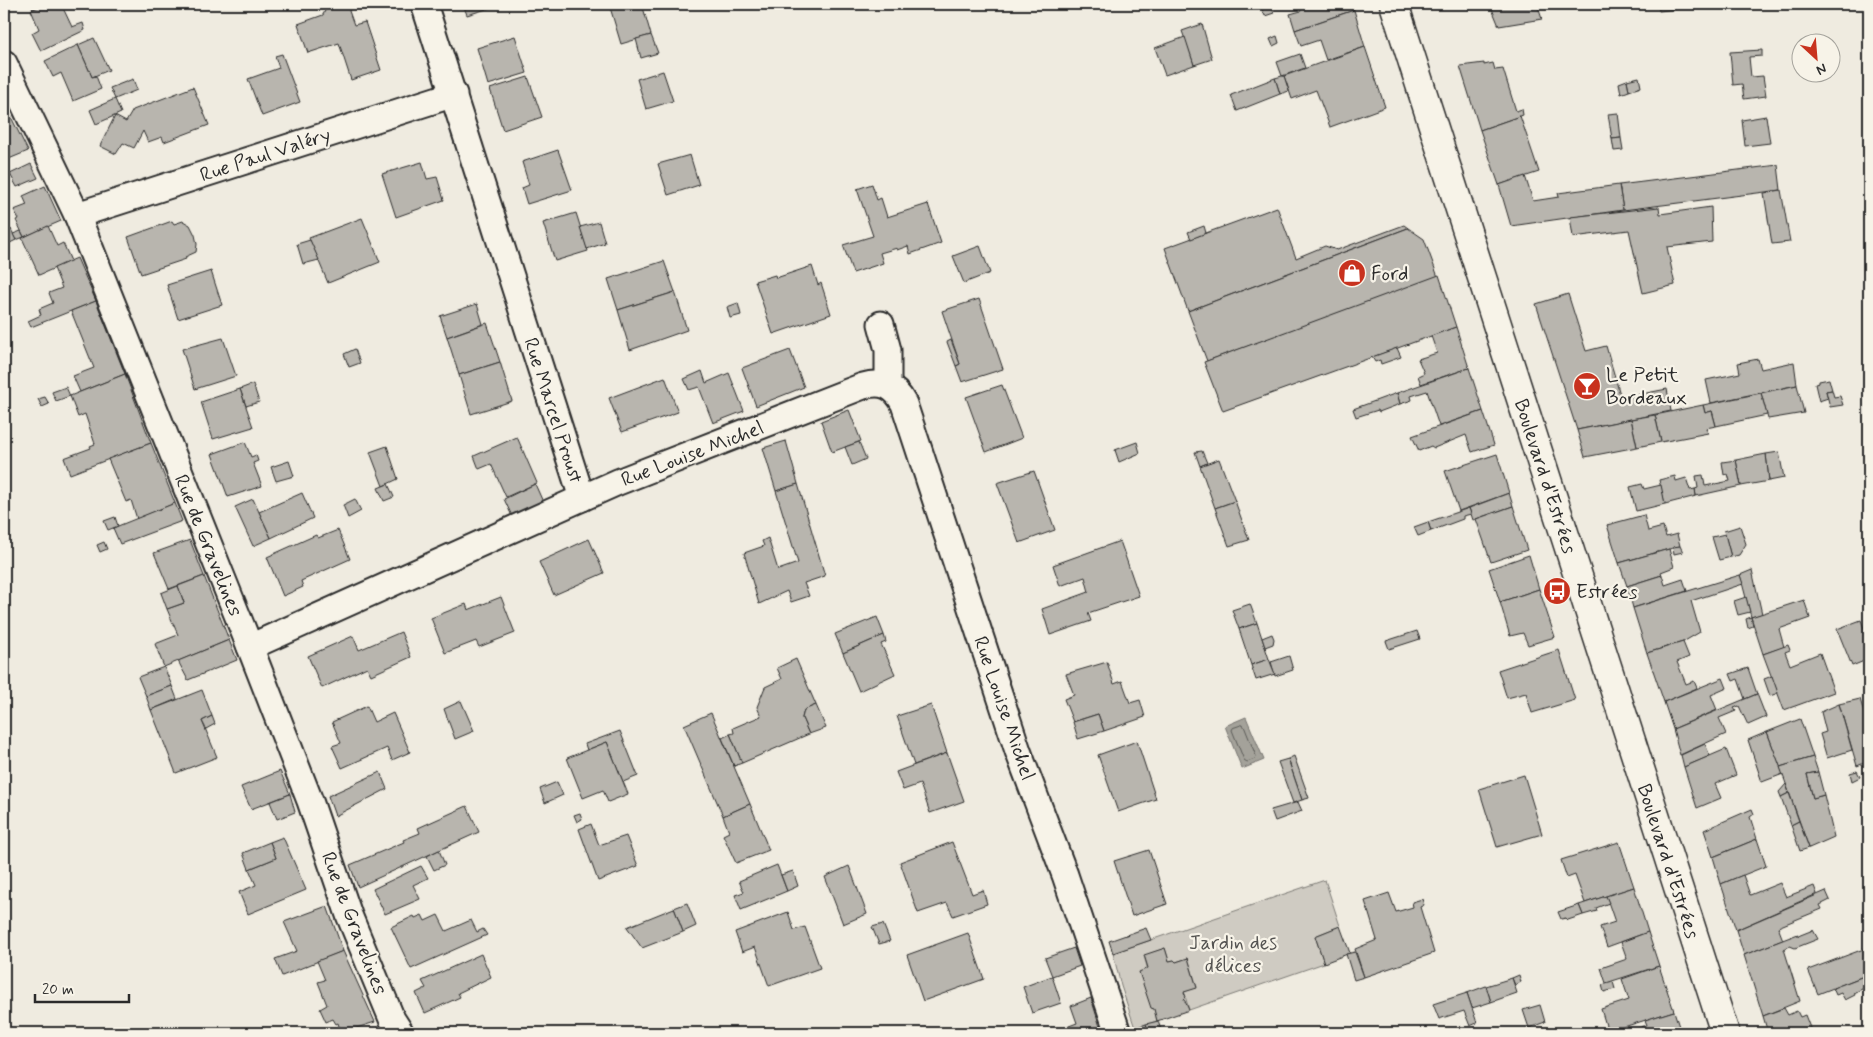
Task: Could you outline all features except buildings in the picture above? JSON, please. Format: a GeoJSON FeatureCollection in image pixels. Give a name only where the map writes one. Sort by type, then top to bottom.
{"type":"FeatureCollection","features":[{"type":"Feature","properties":{"kind":"main road","name":"Boulevard d'Estrées"},"geometry":{"type":"LineString","coordinates":[[1394,4],[1725,1033]]}},
{"type":"Feature","properties":{"kind":"street","name":"Rue Marcel Proust"},"geometry":{"type":"LineString","coordinates":[[250,647],[582,498],[424,4]]}},
{"type":"Feature","properties":{"kind":"street","name":"Rue de Gravelines"},"geometry":{"type":"LineString","coordinates":[[4,64],[77,214],[310,801],[349,915],[392,1019],[401,1033]]}},
{"type":"Feature","properties":{"kind":"street","name":"Rue Paul Valéry"},"geometry":{"type":"LineString","coordinates":[[77,214],[454,94]]}},
{"type":"Feature","properties":{"kind":"street"},"geometry":{"type":"LineString","coordinates":[[881,324],[888,350],[890,368],[888,386]]}},
{"type":"Feature","properties":{"kind":"street","name":"Rue Louise Michel"},"geometry":{"type":"LineString","coordinates":[[582,498],[862,386],[881,384],[888,386],[900,396],[1018,751],[1065,876],[1118,1033]]}},
{"type":"Feature","properties":{"kind":"green space","name":"Jardin des délices"},"geometry":{"type":"Polygon","coordinates":[[[1325,880],[1340,926],[1315,936],[1324,963],[1189,1010],[1184,992],[1197,987],[1188,958],[1176,962],[1174,960],[1169,961],[1165,948],[1144,956],[1157,1021],[1135,1028],[1121,986],[1113,953],[1325,880]]]}},
{"type":"Feature","properties":{"kind":"water"},"geometry":{"type":"Polygon","coordinates":[[[1246,717],[1264,760],[1242,769],[1225,726],[1246,717]]]}},
{"type":"Feature","properties":{"kind":"place","name":"Ford"},"geometry":{"type":"Point","coordinates":[1352,273]}},
{"type":"Feature","properties":{"kind":"place","name":"Le Petit Bordeaux"},"geometry":{"type":"Point","coordinates":[1587,386]}},
{"type":"Feature","properties":{"kind":"place","name":"Estrées"},"geometry":{"type":"Point","coordinates":[1557,591]}}]}
